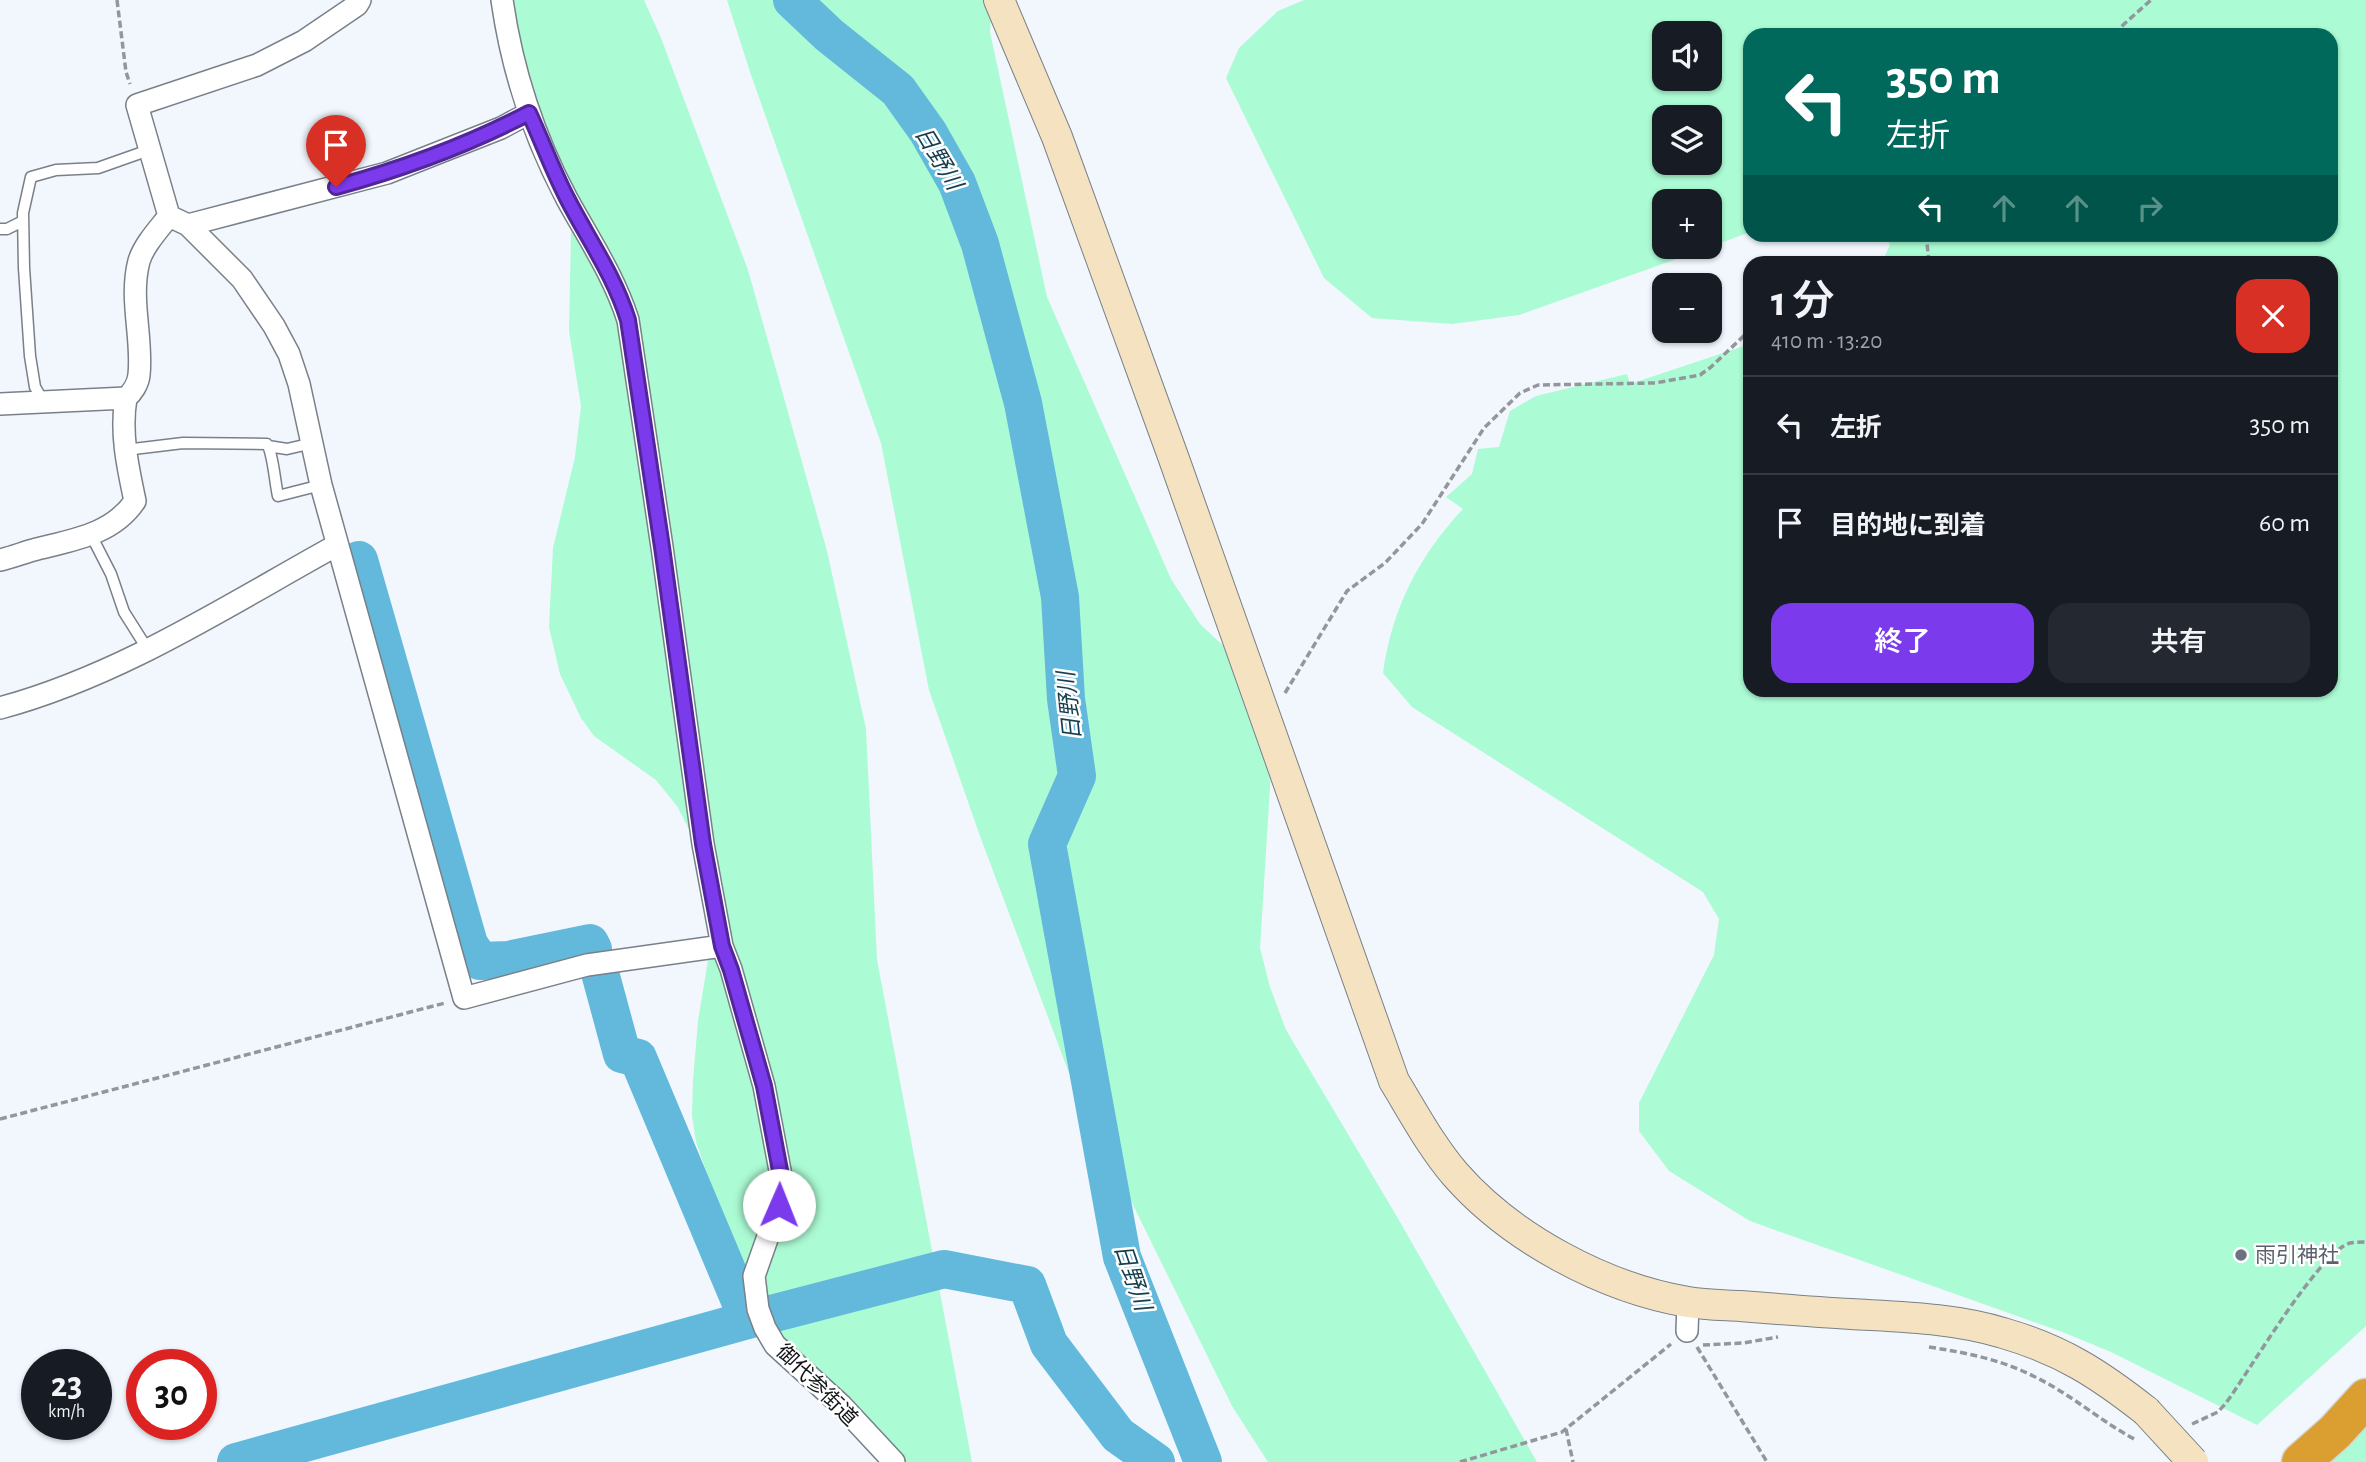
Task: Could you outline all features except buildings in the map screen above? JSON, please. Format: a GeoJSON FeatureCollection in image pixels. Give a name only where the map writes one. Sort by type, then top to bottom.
{"type":"FeatureCollection","features":[{"type":"Feature","properties":{"kind":"highway"},"geometry":{"type":"LineString","coordinates":[[2301,1462],[2335,1432],[2366,1398]]}},
{"type":"Feature","properties":{"kind":"street"},"geometry":{"type":"LineString","coordinates":[[360,0],[357,5],[304,41],[257,65],[137,105],[169,216],[188,225],[242,279],[274,326],[289,354],[337,545],[464,998],[587,965],[722,946]]}},
{"type":"Feature","properties":{"kind":"street","name":"御代参街道"},"geometry":{"type":"LineString","coordinates":[[502,0],[517,79],[529,113],[567,199],[587,230],[621,296],[628,320],[703,844],[722,946],[764,1086],[782,1181],[779,1205],[754,1276],[761,1319],[775,1345],[822,1386],[894,1462]]}},
{"type":"Feature","properties":{"kind":"street"},"geometry":{"type":"LineString","coordinates":[[999,0],[1057,137],[1394,1081],[1455,1174],[1505,1220],[1564,1258],[1687,1317],[1889,1316],[2001,1332],[2055,1350],[2103,1377],[2146,1411],[2193,1462]]}},
{"type":"Feature","properties":{"kind":"street"},"geometry":{"type":"LineString","coordinates":[[188,225],[387,173],[501,128],[529,113]]}},
{"type":"Feature","properties":{"kind":"street"},"geometry":{"type":"LineString","coordinates":[[0,404],[126,398],[132,393],[139,377],[136,309],[139,260],[169,216]]}},
{"type":"Feature","properties":{"kind":"street"},"geometry":{"type":"LineString","coordinates":[[0,560],[91,535],[120,518],[135,501],[125,450],[126,398]]}},
{"type":"Feature","properties":{"kind":"street"},"geometry":{"type":"LineString","coordinates":[[0,708],[72,686],[148,650],[337,545]]}},
{"type":"Feature","properties":{"kind":"lane"},"geometry":{"type":"LineString","coordinates":[[43,401],[35,387],[30,356],[23,221],[28,182],[31,177],[56,170],[98,168],[149,150]]}},
{"type":"Feature","properties":{"kind":"lane"},"geometry":{"type":"LineString","coordinates":[[0,229],[7,229],[23,221]]}},
{"type":"Feature","properties":{"kind":"lane"},"geometry":{"type":"LineString","coordinates":[[125,450],[183,443],[287,449],[313,443]]}},
{"type":"Feature","properties":{"kind":"lane"},"geometry":{"type":"LineString","coordinates":[[268,446],[278,496],[321,485]]}},
{"type":"Feature","properties":{"kind":"lane"},"geometry":{"type":"LineString","coordinates":[[91,535],[111,574],[124,612],[148,650]]}},
{"type":"Feature","properties":{"kind":"path"},"geometry":{"type":"LineString","coordinates":[[117,0],[126,72],[137,105]]}},
{"type":"Feature","properties":{"kind":"path"},"geometry":{"type":"LineString","coordinates":[[2121,28],[2151,0]]}},
{"type":"Feature","properties":{"kind":"path"},"geometry":{"type":"LineString","coordinates":[[1267,725],[1347,591],[1385,563],[1422,524],[1484,428],[1520,393],[1538,385],[1655,383],[1700,375],[1743,337]]}},
{"type":"Feature","properties":{"kind":"path"},"geometry":{"type":"LineString","coordinates":[[0,1119],[464,998]]}},
{"type":"Feature","properties":{"kind":"path"},"geometry":{"type":"LineString","coordinates":[[2183,1430],[2218,1412],[2226,1404],[2307,1283],[2329,1259],[2349,1243],[2366,1242]]}},
{"type":"Feature","properties":{"kind":"path"},"geometry":{"type":"LineString","coordinates":[[1460,1462],[1566,1429],[1687,1317]]}},
{"type":"Feature","properties":{"kind":"path"},"geometry":{"type":"LineString","coordinates":[[1767,1462],[1696,1345],[1733,1344],[1787,1335]]}},
{"type":"Feature","properties":{"kind":"path"},"geometry":{"type":"LineString","coordinates":[[1920,1346],[1960,1352],[2015,1367],[2041,1379],[2115,1429],[2143,1444]]}},
{"type":"Feature","properties":{"kind":"path"},"geometry":{"type":"LineString","coordinates":[[1566,1429],[1573,1462]]}},
{"type":"Feature","properties":{"kind":"green space"},"geometry":{"type":"Polygon","coordinates":[[[511,0],[644,0],[661,38],[748,270],[827,551],[866,729],[877,960],[972,1462],[900,1462],[809,1367],[752,1302],[696,1142],[692,1116],[693,1080],[698,1021],[713,930],[691,833],[677,806],[656,780],[594,736],[581,718],[560,674],[549,627],[553,548],[575,457],[581,406],[569,331],[572,183],[532,98],[511,0]]]}},
{"type":"Feature","properties":{"kind":"green space"},"geometry":{"type":"Polygon","coordinates":[[[727,0],[992,0],[990,32],[1047,297],[1171,579],[1200,624],[1230,652],[1272,755],[1260,948],[1270,987],[1286,1030],[1396,1215],[1537,1462],[1268,1462],[1232,1406],[1072,1081],[980,836],[929,690],[881,443],[727,0]]]}},
{"type":"Feature","properties":{"kind":"green space"},"geometry":{"type":"Polygon","coordinates":[[[1304,0],[2366,0],[2366,1326],[2257,1425],[2111,1352],[2065,1333],[1750,1221],[1669,1171],[1639,1131],[1639,1103],[1714,955],[1719,919],[1703,892],[1412,707],[1383,673],[1393,627],[1410,584],[1433,545],[1463,509],[1446,497],[1472,474],[1478,449],[1499,447],[1510,411],[1536,396],[1627,374],[1630,384],[1743,346],[1743,697],[2338,697],[2338,256],[1885,256],[1890,245],[1888,242],[2338,242],[2338,28],[1743,28],[1743,235],[1722,242],[1722,189],[1652,189],[1652,259],[1676,259],[1519,315],[1452,324],[1372,318],[1324,278],[1226,78],[1239,48],[1278,11],[1304,0]]]}},
{"type":"Feature","properties":{"kind":"green space"},"geometry":{"type":"Polygon","coordinates":[[[2366,1416],[2366,1462],[2322,1462],[2366,1416]]]}},
{"type":"Feature","properties":{"kind":"waterway","name":"日野川"},"geometry":{"type":"LineString","coordinates":[[792,0],[829,35],[898,90],[928,132],[957,183],[980,244],[1023,403],[1060,597],[1066,699],[1077,776],[1047,844],[1122,1257],[1203,1462]]}},
{"type":"Feature","properties":{"kind":"waterway"},"geometry":{"type":"LineString","coordinates":[[359,560],[469,944],[480,961],[508,960],[590,943],[593,949]]}},
{"type":"Feature","properties":{"kind":"waterway"},"geometry":{"type":"LineString","coordinates":[[599,969],[622,1054],[638,1058],[748,1320]]}},
{"type":"Feature","properties":{"kind":"waterway"},"geometry":{"type":"LineString","coordinates":[[236,1462],[748,1320],[944,1269],[1027,1285],[1049,1344],[1118,1435],[1156,1462]]}},
{"type":"Feature","properties":{"kind":"place","name":"雨引神社"},"geometry":{"type":"Point","coordinates":[2241,1255]}},
{"type":"Feature","properties":{"kind":"route"},"geometry":{"type":"LineString","coordinates":[[336,187],[387,173],[501,128],[529,113],[567,199],[587,230],[621,296],[628,320],[662,547],[703,844],[722,946],[764,1086],[782,1181],[779,1205]]}}]}
